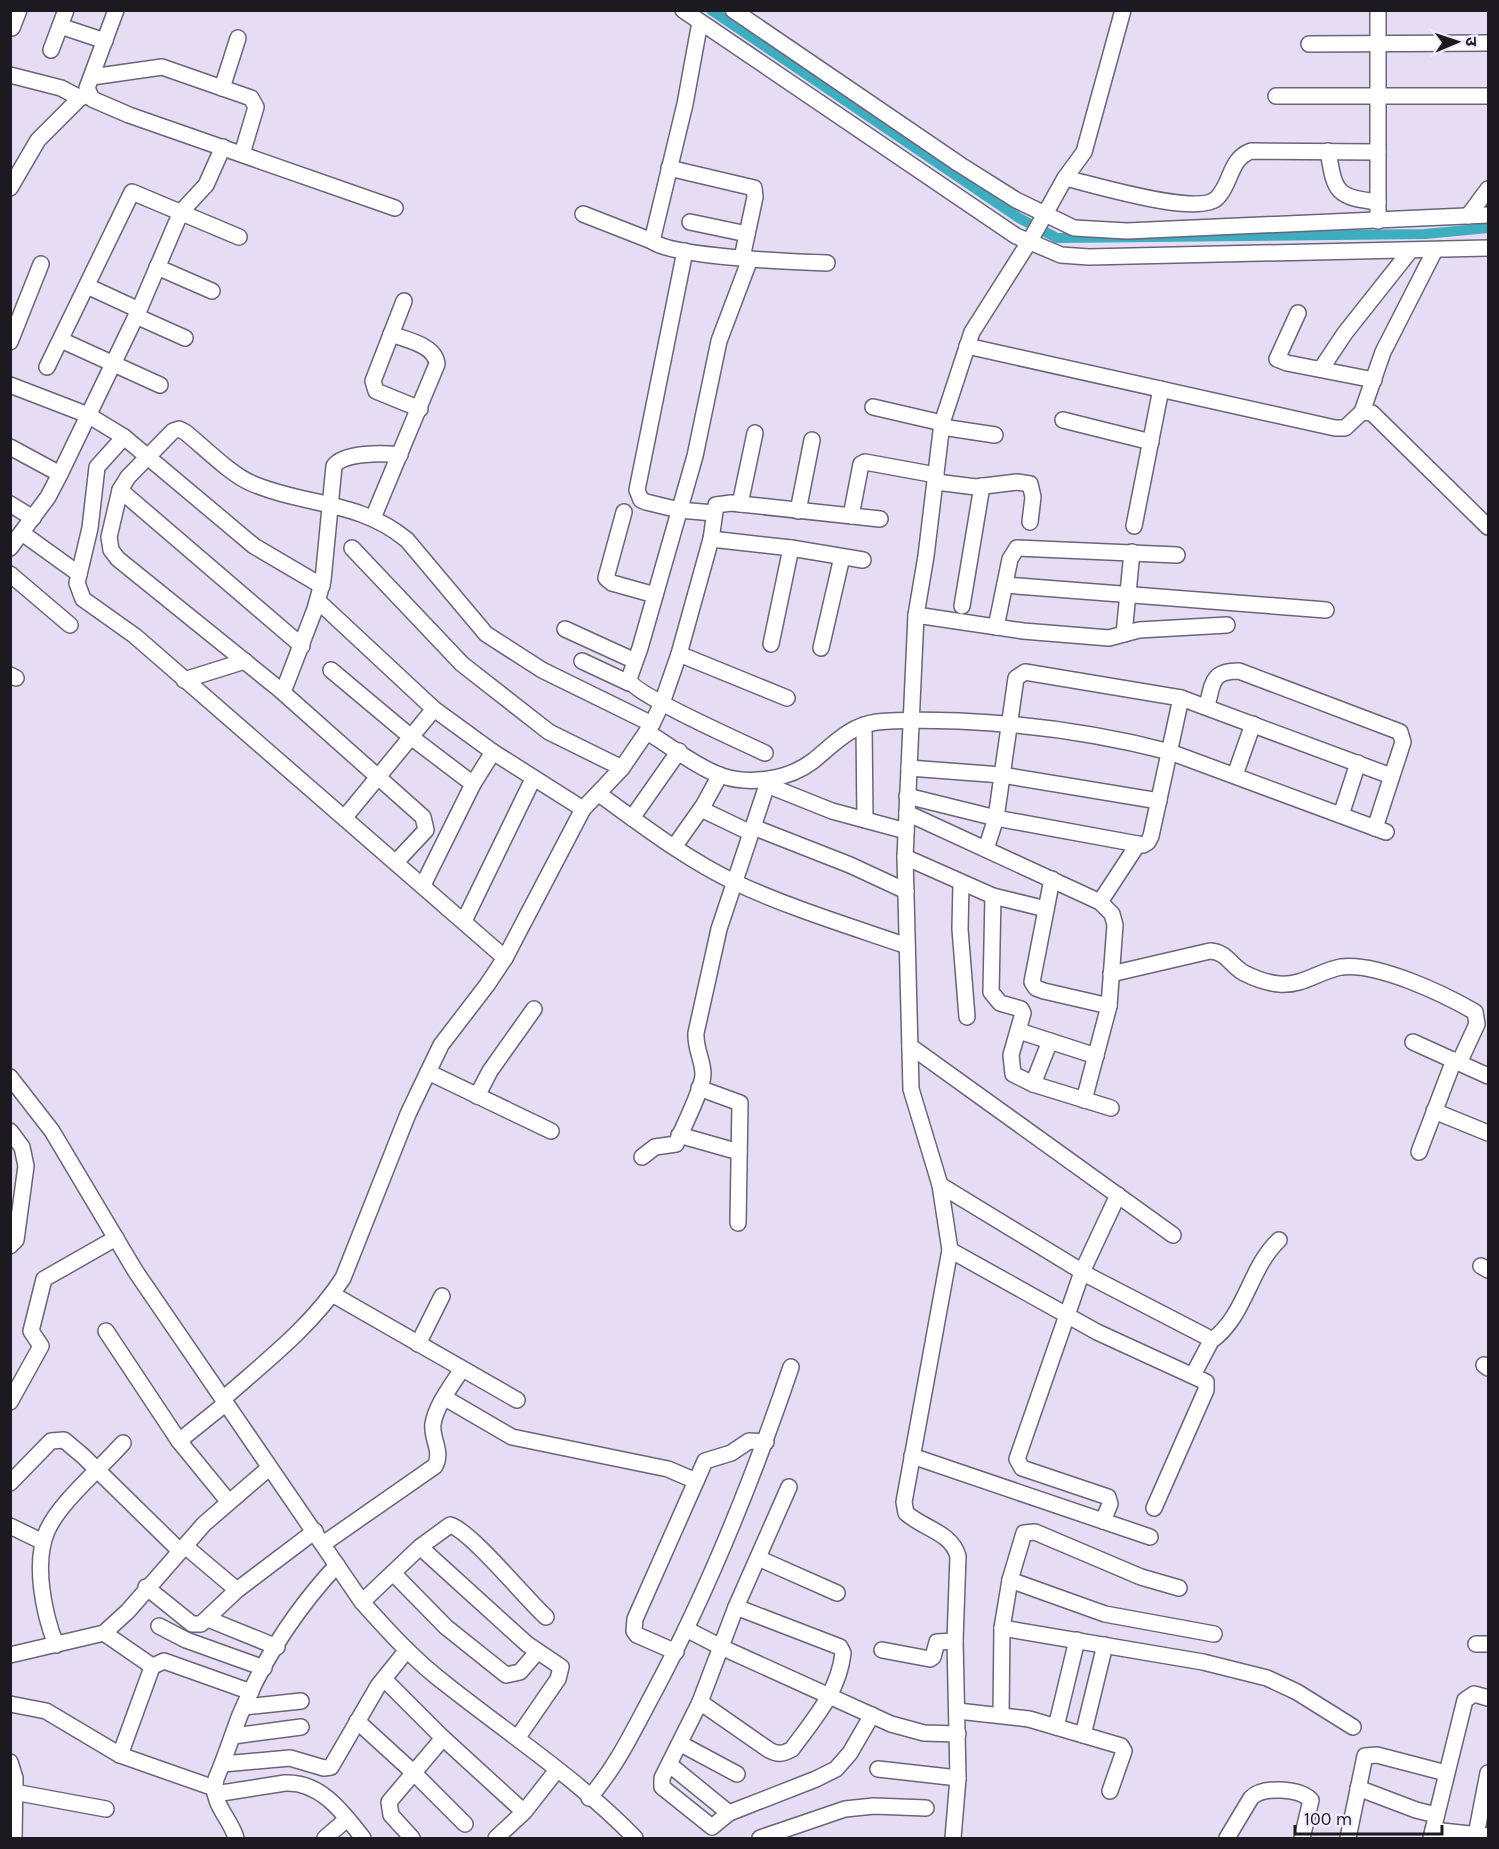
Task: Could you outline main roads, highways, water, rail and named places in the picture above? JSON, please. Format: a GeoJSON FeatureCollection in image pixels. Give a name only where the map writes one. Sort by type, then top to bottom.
{"type":"FeatureCollection","features":[{"type":"Feature","properties":{"kind":"waterway"},"geometry":{"type":"LineString","coordinates":[[711,10],[1019,218],[1057,238],[1425,234],[1488,228]]}}]}
